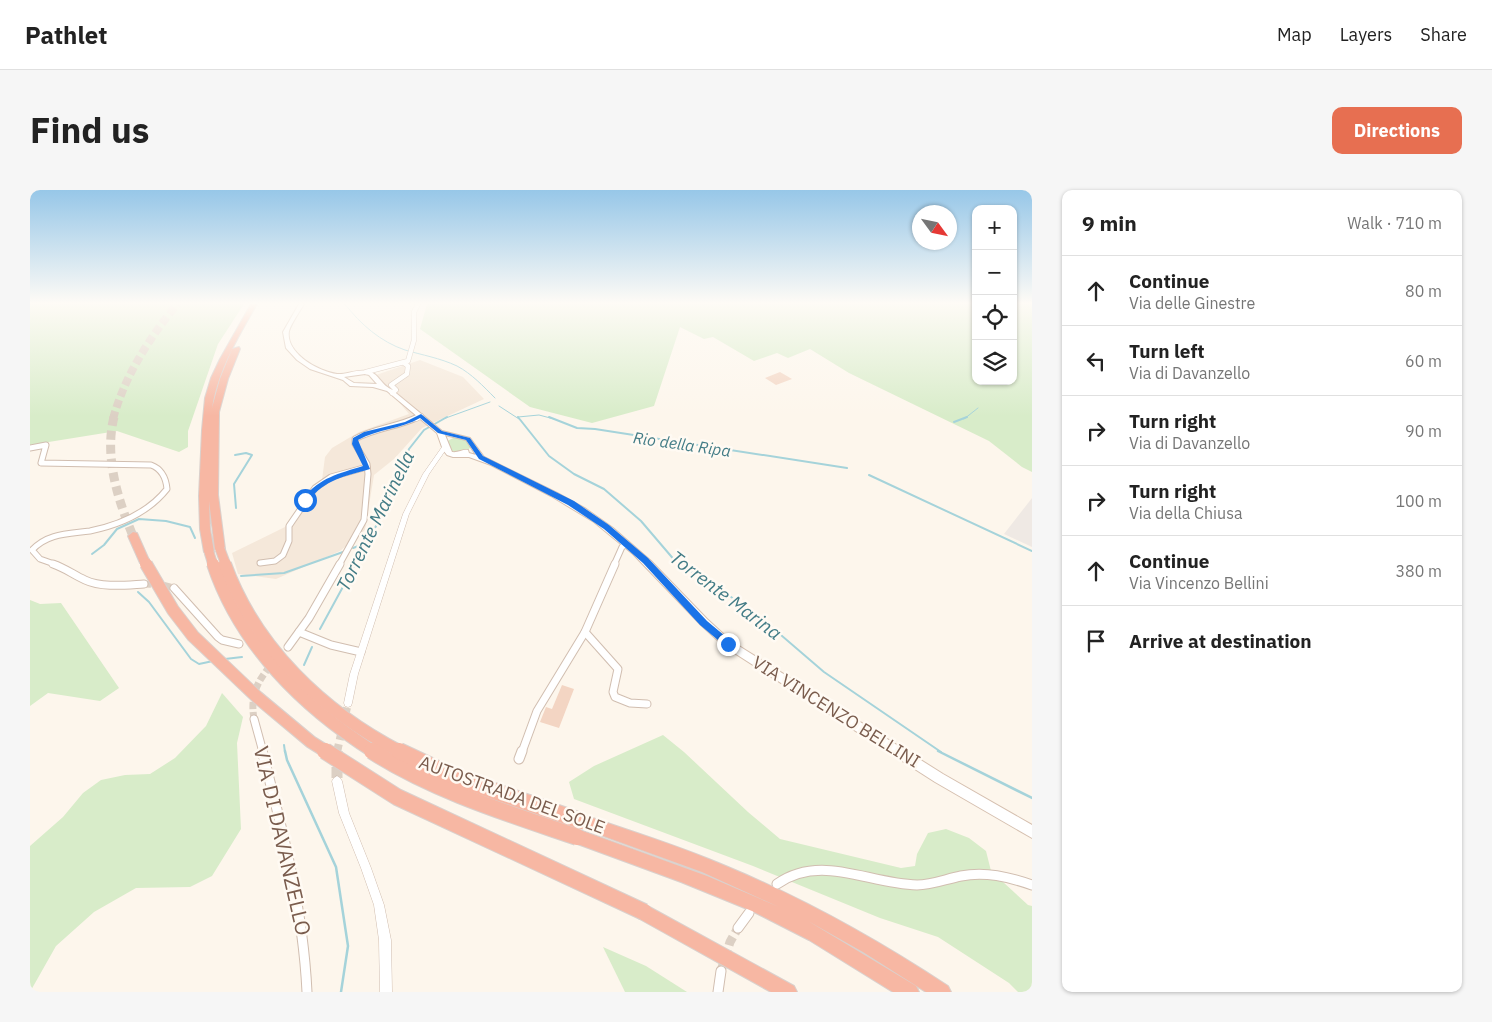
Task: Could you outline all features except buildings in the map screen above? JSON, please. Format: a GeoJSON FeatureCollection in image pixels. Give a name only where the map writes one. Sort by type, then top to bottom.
{"type":"FeatureCollection","features":[{"type":"Feature","properties":{"kind":"highway","name":"AUTOSTRADA DEL SOLE"},"geometry":{"type":"LineString","coordinates":[[214,551],[205,534],[204,498],[207,414],[210,396],[232,341]]}},
{"type":"Feature","properties":{"kind":"highway","name":"AUTOSTRADA DEL SOLE"},"geometry":{"type":"LineString","coordinates":[[240,341],[224,379],[215,412],[214,551],[222,589],[244,629],[276,672],[314,708],[368,750],[413,775],[461,796],[579,829],[740,880],[885,956],[942,992]]}},
{"type":"Feature","properties":{"kind":"highway"},"geometry":{"type":"LineString","coordinates":[[132,536],[173,610],[193,636],[257,698],[311,742],[397,796],[644,912],[788,992]]}},
{"type":"Feature","properties":{"kind":"highway","name":"AUTOSTRADA DEL SOLE"},"geometry":{"type":"LineString","coordinates":[[579,829],[731,893],[816,935],[910,992]]}},
{"type":"Feature","properties":{"kind":"main road"},"geometry":{"type":"LineString","coordinates":[[288,341],[290,348],[306,364],[318,371],[348,380],[352,385],[384,388]]}},
{"type":"Feature","properties":{"kind":"main road"},"geometry":{"type":"LineString","coordinates":[[348,380],[354,374]]}},
{"type":"Feature","properties":{"kind":"main road"},"geometry":{"type":"LineString","coordinates":[[337,376],[372,374],[384,388],[438,431],[444,445],[457,454],[467,451],[472,445],[468,439],[438,431]]}},
{"type":"Feature","properties":{"kind":"main road"},"geometry":{"type":"LineString","coordinates":[[364,385],[370,382],[372,374]]}},
{"type":"Feature","properties":{"kind":"main road"},"geometry":{"type":"LineString","coordinates":[[444,445],[448,439],[458,437]]}},
{"type":"Feature","properties":{"kind":"main road","name":"VIA VINCENZO BELLINI"},"geometry":{"type":"LineString","coordinates":[[472,445],[481,458]]}},
{"type":"Feature","properties":{"kind":"main road","name":"VIA VINCENZO BELLINI"},"geometry":{"type":"LineString","coordinates":[[457,454],[481,458],[571,503],[607,527],[646,560],[704,623],[728,644],[940,778],[1032,832]]}},
{"type":"Feature","properties":{"kind":"street"},"geometry":{"type":"LineString","coordinates":[[372,374],[408,360],[413,341]]}},
{"type":"Feature","properties":{"kind":"street"},"geometry":{"type":"LineString","coordinates":[[392,393],[396,390],[391,385],[407,374],[408,366],[404,363]]}},
{"type":"Feature","properties":{"kind":"street"},"geometry":{"type":"LineString","coordinates":[[288,647],[299,632],[364,520],[368,482],[367,467],[355,444],[355,439],[366,433],[407,423],[421,416]]}},
{"type":"Feature","properties":{"kind":"street"},"geometry":{"type":"LineString","coordinates":[[348,702],[354,674],[406,514],[426,474],[444,445]]}},
{"type":"Feature","properties":{"kind":"street"},"geometry":{"type":"LineString","coordinates":[[30,451],[46,446],[41,463],[101,463],[155,466],[166,477],[168,489],[150,506],[96,530],[52,536],[32,550],[40,559],[63,567],[86,581],[109,585],[144,584]]}},
{"type":"Feature","properties":{"kind":"street"},"geometry":{"type":"LineString","coordinates":[[434,463],[457,454]]}},
{"type":"Feature","properties":{"kind":"street"},"geometry":{"type":"LineString","coordinates":[[260,564],[275,561],[284,555],[289,541],[288,526],[315,488],[331,477],[367,467]]}},
{"type":"Feature","properties":{"kind":"street"},"geometry":{"type":"LineString","coordinates":[[518,759],[537,711],[584,632],[622,547],[627,544]]}},
{"type":"Feature","properties":{"kind":"street"},"geometry":{"type":"LineString","coordinates":[[174,588],[218,637],[222,640],[239,644]]}},
{"type":"Feature","properties":{"kind":"street"},"geometry":{"type":"LineString","coordinates":[[299,632],[331,645],[361,652]]}},
{"type":"Feature","properties":{"kind":"street"},"geometry":{"type":"LineString","coordinates":[[584,632],[618,668],[613,692],[615,696],[630,703],[647,704]]}},
{"type":"Feature","properties":{"kind":"street","name":"VIA DI DAVANZELLO"},"geometry":{"type":"LineString","coordinates":[[254,720],[295,885],[304,934],[307,992]]}},
{"type":"Feature","properties":{"kind":"street"},"geometry":{"type":"LineString","coordinates":[[337,781],[344,813],[379,905],[384,940],[386,992]]}},
{"type":"Feature","properties":{"kind":"street"},"geometry":{"type":"LineString","coordinates":[[777,884],[788,876],[809,870],[840,872],[915,885],[934,884],[974,874],[1004,876],[1032,885]]}},
{"type":"Feature","properties":{"kind":"street"},"geometry":{"type":"LineString","coordinates":[[738,928],[749,914]]}},
{"type":"Feature","properties":{"kind":"street"},"geometry":{"type":"LineString","coordinates":[[718,992],[721,971]]}},
{"type":"Feature","properties":{"kind":"shaded area"},"geometry":{"type":"Polygon","coordinates":[[[420,360],[463,377],[484,399],[422,428],[394,459],[374,475],[365,530],[340,551],[276,579],[238,574],[232,553],[285,527],[322,480],[325,457],[332,448],[359,432],[409,414],[376,375],[420,360]]]}},
{"type":"Feature","properties":{"kind":"shaded area"},"geometry":{"type":"Polygon","coordinates":[[[1032,498],[1032,547],[1004,534],[1032,498]]]}},
{"type":"Feature","properties":{"kind":"green space"},"geometry":{"type":"Polygon","coordinates":[[[30,341],[220,341],[188,431],[188,447],[179,452],[117,431],[30,445],[30,341]]]}},
{"type":"Feature","properties":{"kind":"green space"},"geometry":{"type":"Polygon","coordinates":[[[438,341],[675,341],[654,406],[592,423],[530,407],[438,341]]]}},
{"type":"Feature","properties":{"kind":"green space"},"geometry":{"type":"Polygon","coordinates":[[[721,341],[972,341],[972,385],[1017,385],[1017,341],[1032,341],[1032,472],[1022,467],[989,441],[849,373],[810,349],[788,358],[777,353],[754,361],[721,341]]]}},
{"type":"Feature","properties":{"kind":"green space"},"geometry":{"type":"Polygon","coordinates":[[[455,437],[465,438],[471,447],[467,451],[453,454],[444,443],[455,437]]]}},
{"type":"Feature","properties":{"kind":"green space"},"geometry":{"type":"Polygon","coordinates":[[[30,600],[40,604],[61,603],[119,688],[100,701],[48,693],[30,706],[30,600]]]}},
{"type":"Feature","properties":{"kind":"green space"},"geometry":{"type":"Polygon","coordinates":[[[222,693],[243,717],[237,743],[241,829],[212,876],[190,887],[136,888],[94,912],[56,946],[30,992],[30,846],[63,817],[83,793],[101,780],[125,775],[150,774],[175,758],[206,726],[222,693]]]}},
{"type":"Feature","properties":{"kind":"green space"},"geometry":{"type":"Polygon","coordinates":[[[663,735],[780,839],[901,868],[915,866],[917,854],[928,833],[946,829],[969,838],[986,851],[991,871],[1028,905],[1032,906],[1032,992],[1018,992],[1009,983],[938,937],[880,918],[753,866],[574,799],[569,782],[594,766],[663,735]]]}},
{"type":"Feature","properties":{"kind":"green space"},"geometry":{"type":"Polygon","coordinates":[[[603,947],[646,966],[687,992],[625,992],[603,947]]]}},
{"type":"Feature","properties":{"kind":"waterway","name":"Torrente Marina"},"geometry":{"type":"LineString","coordinates":[[387,341],[396,347],[457,366],[472,376],[495,398]]}},
{"type":"Feature","properties":{"kind":"waterway","name":"Torrente Marinella"},"geometry":{"type":"LineString","coordinates":[[444,419],[490,402]]}},
{"type":"Feature","properties":{"kind":"waterway","name":"Torrente Marina"},"geometry":{"type":"LineString","coordinates":[[499,406],[519,419]]}},
{"type":"Feature","properties":{"kind":"waterway"},"geometry":{"type":"LineString","coordinates":[[966,417],[978,408]]}},
{"type":"Feature","properties":{"kind":"waterway","name":"Torrente Marina"},"geometry":{"type":"LineString","coordinates":[[554,419],[539,415],[518,417],[549,456],[574,474],[604,489],[641,521],[676,562],[753,611],[824,672],[941,752]]}},
{"type":"Feature","properties":{"kind":"waterway","name":"Rio della Ripa"},"geometry":{"type":"LineString","coordinates":[[549,417],[577,428],[595,429],[847,468]]}},
{"type":"Feature","properties":{"kind":"waterway"},"geometry":{"type":"LineString","coordinates":[[954,422],[966,417]]}},
{"type":"Feature","properties":{"kind":"waterway","name":"Torrente Marinella"},"geometry":{"type":"LineString","coordinates":[[367,543],[382,515],[409,449],[424,430],[444,419]]}},
{"type":"Feature","properties":{"kind":"waterway"},"geometry":{"type":"LineString","coordinates":[[235,455],[246,453],[252,455],[234,484],[236,508]]}},
{"type":"Feature","properties":{"kind":"waterway","name":"Rio della Ripa"},"geometry":{"type":"LineString","coordinates":[[869,475],[1032,551]]}},
{"type":"Feature","properties":{"kind":"waterway"},"geometry":{"type":"LineString","coordinates":[[92,554],[104,545],[117,529],[139,519],[166,521],[190,527],[195,538]]}},
{"type":"Feature","properties":{"kind":"waterway","name":"Torrente Marinella"},"geometry":{"type":"LineString","coordinates":[[320,629],[367,543]]}},
{"type":"Feature","properties":{"kind":"waterway"},"geometry":{"type":"LineString","coordinates":[[353,548],[367,543]]}},
{"type":"Feature","properties":{"kind":"waterway"},"geometry":{"type":"LineString","coordinates":[[241,576],[284,573],[343,552]]}},
{"type":"Feature","properties":{"kind":"waterway"},"geometry":{"type":"LineString","coordinates":[[138,592],[149,602],[191,659],[199,664],[213,661]]}},
{"type":"Feature","properties":{"kind":"waterway","name":"Torrente Marinella"},"geometry":{"type":"LineString","coordinates":[[304,665],[312,647]]}},
{"type":"Feature","properties":{"kind":"waterway"},"geometry":{"type":"LineString","coordinates":[[225,659],[242,657]]}},
{"type":"Feature","properties":{"kind":"waterway","name":"Torrente Marinella"},"geometry":{"type":"LineString","coordinates":[[284,745],[285,752]]}},
{"type":"Feature","properties":{"kind":"waterway","name":"Torrente Marinella"},"geometry":{"type":"LineString","coordinates":[[285,751],[287,760],[336,867],[348,946],[341,992]]}},
{"type":"Feature","properties":{"kind":"waterway","name":"Torrente Marina"},"geometry":{"type":"LineString","coordinates":[[938,751],[1032,798]]}},
{"type":"Feature","properties":{"kind":"tunnel"},"geometry":{"type":"LineString","coordinates":[[113,419],[124,387],[150,341]]}},
{"type":"Feature","properties":{"kind":"tunnel"},"geometry":{"type":"LineString","coordinates":[[114,417],[111,432],[114,478],[122,508],[133,536]]}},
{"type":"Feature","properties":{"kind":"tunnel"},"geometry":{"type":"LineString","coordinates":[[144,584],[163,585],[174,588]]}},
{"type":"Feature","properties":{"kind":"tunnel"},"geometry":{"type":"LineString","coordinates":[[254,719],[253,703],[256,689],[272,664]]}},
{"type":"Feature","properties":{"kind":"tunnel"},"geometry":{"type":"LineString","coordinates":[[337,752],[348,703]]}},
{"type":"Feature","properties":{"kind":"tunnel"},"geometry":{"type":"LineString","coordinates":[[337,752],[337,781]]}},
{"type":"Feature","properties":{"kind":"tunnel"},"geometry":{"type":"LineString","coordinates":[[721,971],[730,942],[738,928]]}},
{"type":"Feature","properties":{"kind":"route"},"geometry":{"type":"LineString","coordinates":[[305,500],[315,488],[331,477],[367,467],[364,458],[355,444],[355,439],[366,433],[407,423],[421,416],[440,432],[468,439],[481,458],[557,495],[607,527],[646,560],[704,623],[728,644]]}}]}
